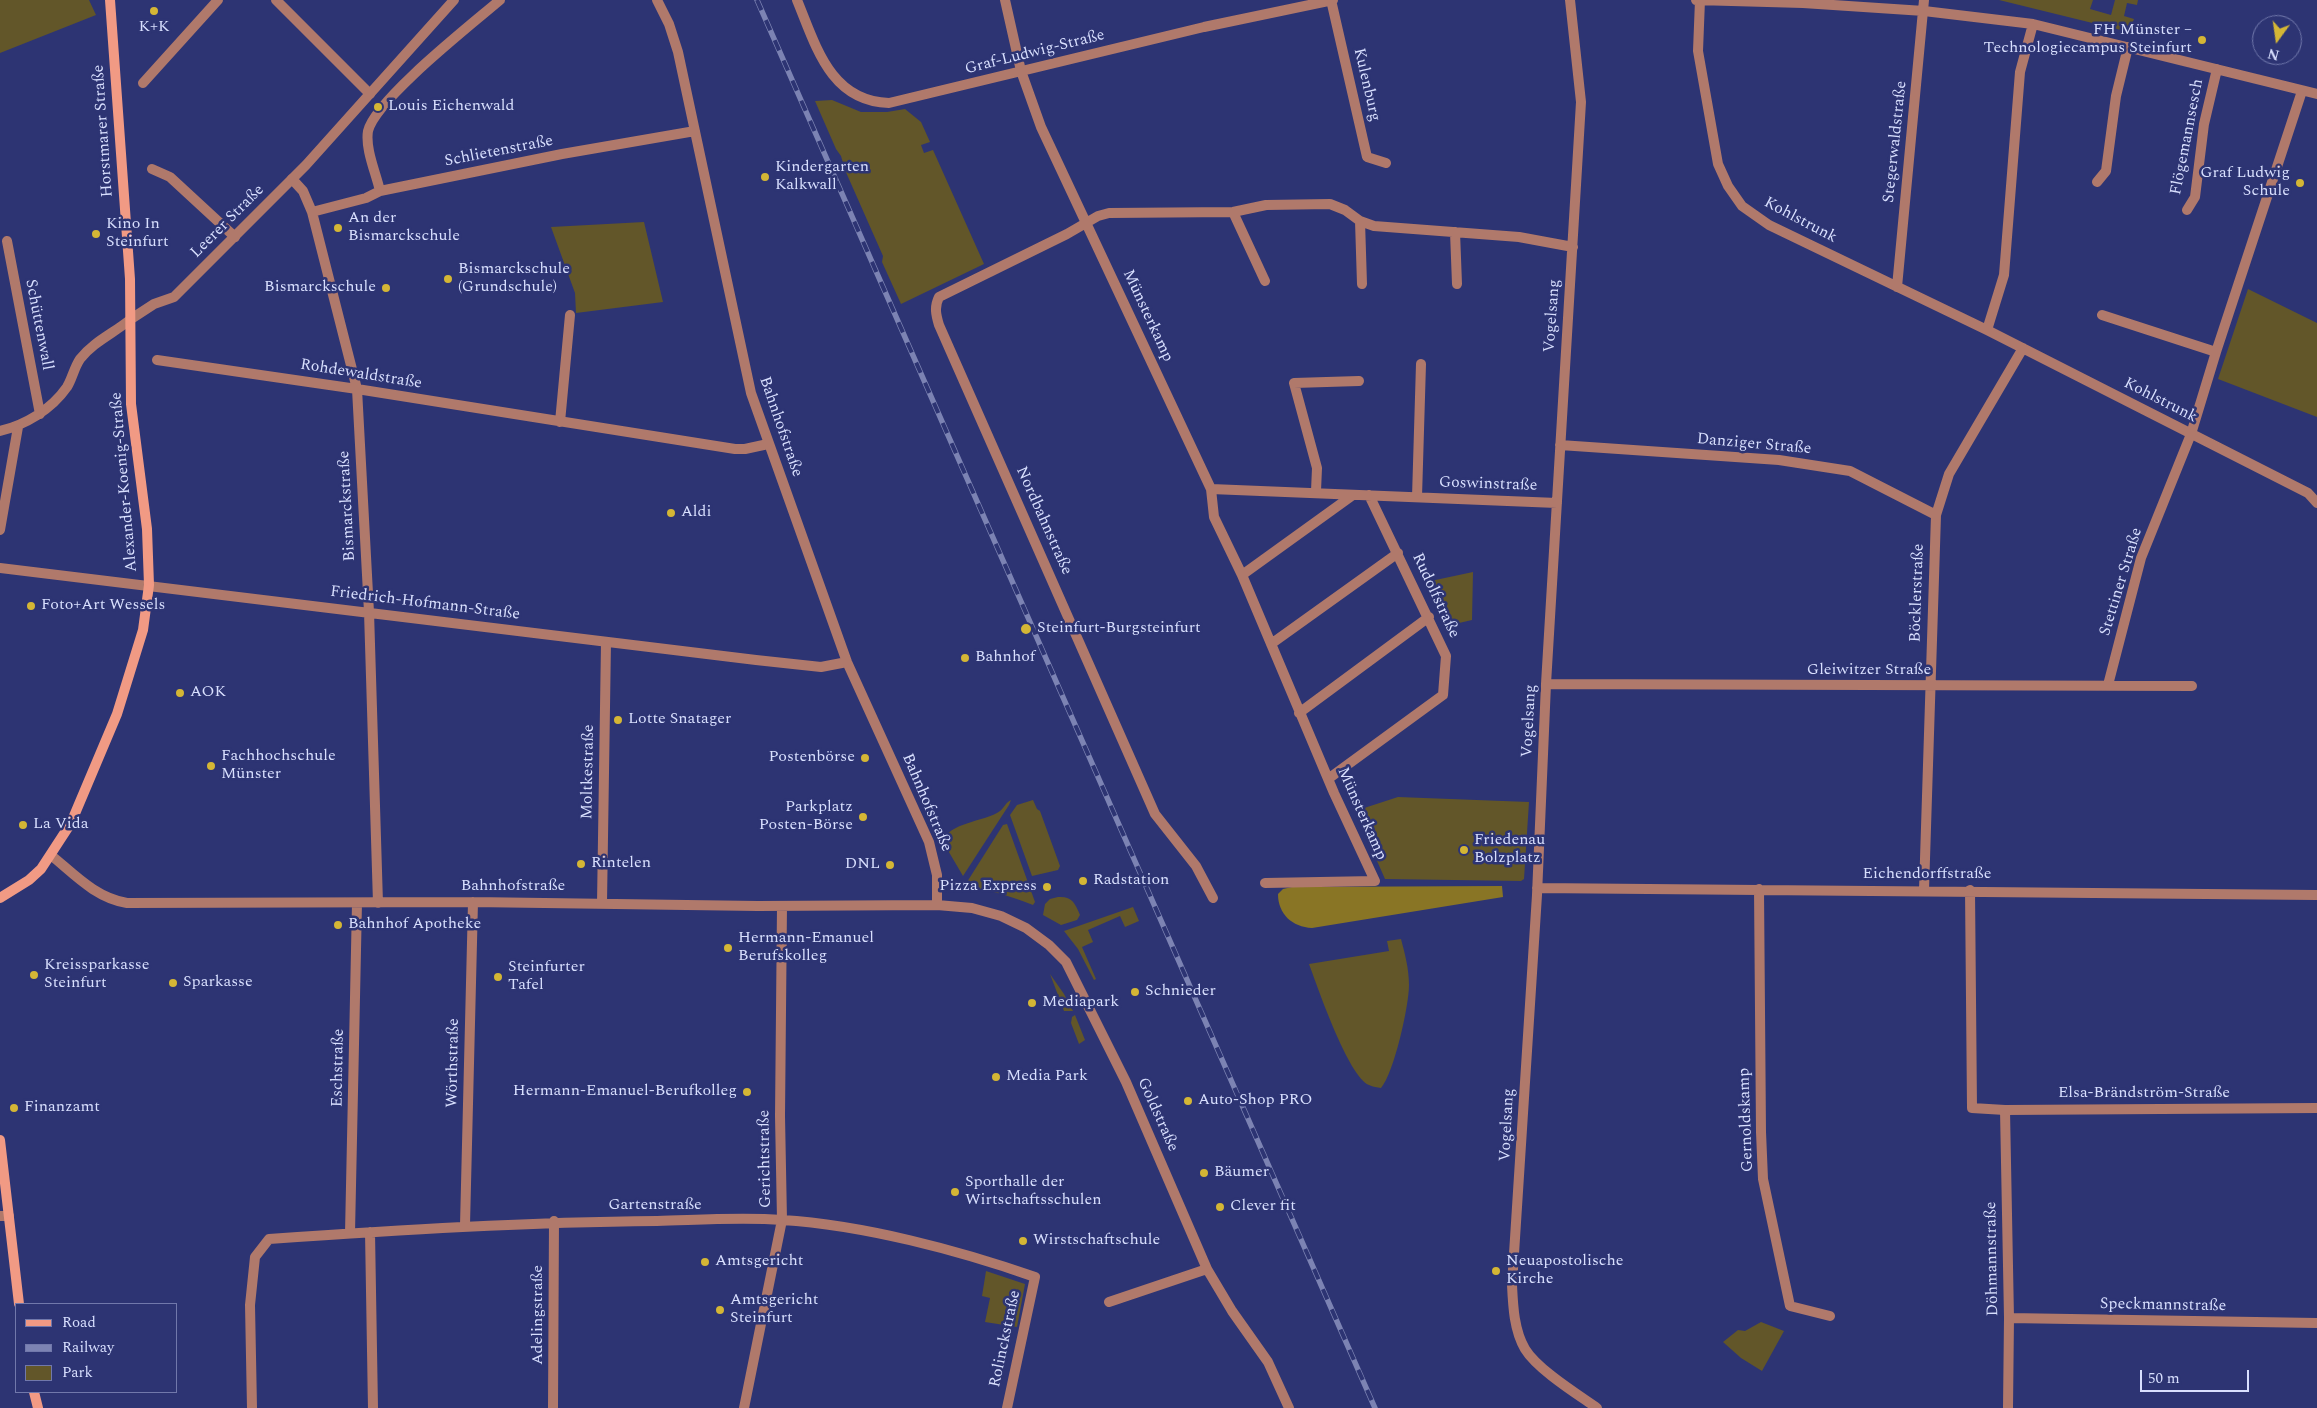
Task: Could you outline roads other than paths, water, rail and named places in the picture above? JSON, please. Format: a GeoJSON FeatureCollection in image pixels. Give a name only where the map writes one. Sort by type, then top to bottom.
{"type":"FeatureCollection","features":[{"type":"Feature","properties":{"kind":"main road","name":"Horstmarer Straße"},"geometry":{"type":"LineString","coordinates":[[110,0],[131,319]]}},
{"type":"Feature","properties":{"kind":"main road","name":"Alexander-Koenig-Straße"},"geometry":{"type":"LineString","coordinates":[[0,898],[29,880],[52,856],[71,823],[117,714],[143,630],[148,585],[148,529],[131,404],[131,319]]}},
{"type":"Feature","properties":{"kind":"main road"},"geometry":{"type":"LineString","coordinates":[[0,1140],[4,1216],[19,1303]]}},
{"type":"Feature","properties":{"kind":"main road"},"geometry":{"type":"LineString","coordinates":[[34,1393],[38,1408]]}},
{"type":"Feature","properties":{"kind":"street"},"geometry":{"type":"LineString","coordinates":[[143,83],[218,0]]}},
{"type":"Feature","properties":{"kind":"street"},"geometry":{"type":"LineString","coordinates":[[276,0],[370,94]]}},
{"type":"Feature","properties":{"kind":"street","name":"Leerer Straße"},"geometry":{"type":"LineString","coordinates":[[0,431],[18,427],[40,414],[66,388],[79,360],[91,347],[154,304],[174,297],[292,179],[454,0]]}},
{"type":"Feature","properties":{"kind":"street"},"geometry":{"type":"LineString","coordinates":[[380,191],[369,148],[368,132],[374,116],[395,92],[500,0]]}},
{"type":"Feature","properties":{"kind":"street","name":"Bahnhofstraße"},"geometry":{"type":"LineString","coordinates":[[52,856],[101,895],[114,901],[127,903],[473,902],[782,906],[937,905],[937,875],[929,842],[847,662],[768,444],[744,365],[678,52],[669,24],[657,0]]}},
{"type":"Feature","properties":{"kind":"street","name":"Graf-Ludwig-Straße"},"geometry":{"type":"LineString","coordinates":[[797,0],[826,66],[849,92],[864,100],[877,103],[918,98],[1204,27],[1332,0]]}},
{"type":"Feature","properties":{"kind":"street","name":"Münsterkamp"},"geometry":{"type":"LineString","coordinates":[[1005,0],[1021,71],[1041,126],[1210,488],[1214,517],[1242,575],[1299,713],[1375,881],[1265,883]]}},
{"type":"Feature","properties":{"kind":"street","name":"Kulenburg"},"geometry":{"type":"LineString","coordinates":[[1332,0],[1367,157],[1386,163]]}},
{"type":"Feature","properties":{"kind":"street","name":"Vogelsang"},"geometry":{"type":"LineString","coordinates":[[1570,0],[1581,102],[1546,684],[1537,888],[1512,1285],[1517,1329],[1531,1356],[1597,1408]]}},
{"type":"Feature","properties":{"kind":"street","name":"Flögemannsesch"},"geometry":{"type":"LineString","coordinates":[[1699,0],[1924,5],[2033,24],[2317,94]]}},
{"type":"Feature","properties":{"kind":"street","name":"Kohlstrunk"},"geometry":{"type":"LineString","coordinates":[[1699,0],[1698,51],[1718,164],[1728,186],[1742,206],[1769,225],[1987,330],[2308,493],[2317,503]]}},
{"type":"Feature","properties":{"kind":"street","name":"Stegerwaldstraße"},"geometry":{"type":"LineString","coordinates":[[1897,287],[1924,5]]}},
{"type":"Feature","properties":{"kind":"street"},"geometry":{"type":"LineString","coordinates":[[1987,330],[2004,275],[2020,72],[2033,24]]}},
{"type":"Feature","properties":{"kind":"street"},"geometry":{"type":"LineString","coordinates":[[2097,182],[2106,171],[2116,96],[2128,47]]}},
{"type":"Feature","properties":{"kind":"street","name":"Flögemannsesch"},"geometry":{"type":"LineString","coordinates":[[2187,210],[2195,198],[2204,124],[2217,69]]}},
{"type":"Feature","properties":{"kind":"street","name":"Stettiner Straße"},"geometry":{"type":"LineString","coordinates":[[2108,685],[2141,558],[2191,434],[2302,91]]}},
{"type":"Feature","properties":{"kind":"street","name":"Schlietenstraße"},"geometry":{"type":"LineString","coordinates":[[312,212],[366,198],[380,191],[562,154],[695,131]]}},
{"type":"Feature","properties":{"kind":"street"},"geometry":{"type":"LineString","coordinates":[[152,169],[170,177],[235,236]]}},
{"type":"Feature","properties":{"kind":"street","name":"Bismarckstraße"},"geometry":{"type":"LineString","coordinates":[[292,179],[303,191],[312,212],[357,389],[369,612],[378,903]]}},
{"type":"Feature","properties":{"kind":"street","name":"Nordbahnstraße"},"geometry":{"type":"LineString","coordinates":[[1213,898],[1196,866],[1155,814],[939,325],[936,303],[945,292],[1086,224],[1098,216],[1109,213],[1233,212],[1266,205],[1330,204],[1345,210],[1360,222]]}},
{"type":"Feature","properties":{"kind":"street"},"geometry":{"type":"LineString","coordinates":[[1233,212],[1265,281]]}},
{"type":"Feature","properties":{"kind":"street"},"geometry":{"type":"LineString","coordinates":[[1362,284],[1360,222],[1374,226],[1519,237],[1572,247]]}},
{"type":"Feature","properties":{"kind":"street"},"geometry":{"type":"LineString","coordinates":[[1455,232],[1457,284]]}},
{"type":"Feature","properties":{"kind":"street","name":"Schüttenwall"},"geometry":{"type":"LineString","coordinates":[[7,241],[40,414]]}},
{"type":"Feature","properties":{"kind":"street"},"geometry":{"type":"LineString","coordinates":[[560,422],[570,315]]}},
{"type":"Feature","properties":{"kind":"street"},"geometry":{"type":"LineString","coordinates":[[2102,315],[2216,352]]}},
{"type":"Feature","properties":{"kind":"street","name":"Böcklerstraße"},"geometry":{"type":"LineString","coordinates":[[1924,890],[1936,515],[1948,474],[2023,348]]}},
{"type":"Feature","properties":{"kind":"street","name":"Rohdewaldstraße"},"geometry":{"type":"LineString","coordinates":[[157,360],[357,389],[735,449],[745,450],[768,444]]}},
{"type":"Feature","properties":{"kind":"street","name":"Goswinstraße"},"geometry":{"type":"LineString","coordinates":[[1418,497],[1421,364]]}},
{"type":"Feature","properties":{"kind":"street"},"geometry":{"type":"LineString","coordinates":[[1316,492],[1317,468],[1294,383],[1359,382]]}},
{"type":"Feature","properties":{"kind":"street"},"geometry":{"type":"LineString","coordinates":[[0,530],[18,427]]}},
{"type":"Feature","properties":{"kind":"street","name":"Danziger Straße"},"geometry":{"type":"LineString","coordinates":[[1560,445],[1779,460],[1850,471],[1936,515]]}},
{"type":"Feature","properties":{"kind":"street","name":"Goswinstraße"},"geometry":{"type":"LineString","coordinates":[[1210,488],[1557,503]]}},
{"type":"Feature","properties":{"kind":"street"},"geometry":{"type":"LineString","coordinates":[[1242,575],[1354,495]]}},
{"type":"Feature","properties":{"kind":"street","name":"Rudolfstraße"},"geometry":{"type":"LineString","coordinates":[[1328,779],[1443,695],[1446,656],[1369,495]]}},
{"type":"Feature","properties":{"kind":"street"},"geometry":{"type":"LineString","coordinates":[[1271,644],[1398,553]]}},
{"type":"Feature","properties":{"kind":"street","name":"Friedrich-Hofmann-Straße"},"geometry":{"type":"LineString","coordinates":[[0,568],[821,667],[847,662]]}},
{"type":"Feature","properties":{"kind":"street"},"geometry":{"type":"LineString","coordinates":[[1299,713],[1429,618]]}},
{"type":"Feature","properties":{"kind":"street","name":"Moltkestraße"},"geometry":{"type":"LineString","coordinates":[[602,903],[606,642]]}},
{"type":"Feature","properties":{"kind":"street","name":"Gleiwitzer Straße"},"geometry":{"type":"LineString","coordinates":[[1546,684],[2192,686]]}},
{"type":"Feature","properties":{"kind":"street","name":"Eichendorffstraße"},"geometry":{"type":"LineString","coordinates":[[1537,888],[1970,890],[2317,895]]}},
{"type":"Feature","properties":{"kind":"street","name":"Gernoldskamp"},"geometry":{"type":"LineString","coordinates":[[1759,889],[1763,1179],[1790,1306],[1830,1316]]}},
{"type":"Feature","properties":{"kind":"street","name":"Elsa-Brändström-Straße"},"geometry":{"type":"LineString","coordinates":[[1970,890],[1972,1108],[2005,1110],[2317,1108]]}},
{"type":"Feature","properties":{"kind":"street","name":"Wörthstraße"},"geometry":{"type":"LineString","coordinates":[[465,1225],[473,902]]}},
{"type":"Feature","properties":{"kind":"street","name":"Eschstraße"},"geometry":{"type":"LineString","coordinates":[[350,1233],[357,903]]}},
{"type":"Feature","properties":{"kind":"street","name":"Goldstraße"},"geometry":{"type":"LineString","coordinates":[[937,905],[972,908],[1001,916],[1026,928],[1049,945],[1066,962],[1126,1082],[1207,1269],[1232,1311],[1268,1362],[1289,1408]]}},
{"type":"Feature","properties":{"kind":"street","name":"Gerichtstraße"},"geometry":{"type":"LineString","coordinates":[[744,1408],[782,1220],[780,1116],[782,906]]}},
{"type":"Feature","properties":{"kind":"street","name":"Döhmannstraße"},"geometry":{"type":"LineString","coordinates":[[2005,1110],[2009,1318],[2008,1408]]}},
{"type":"Feature","properties":{"kind":"street","name":"Gartenstraße"},"geometry":{"type":"LineString","coordinates":[[252,1408],[250,1305],[255,1257],[269,1239],[465,1225],[554,1222],[782,1220],[860,1230],[994,1263],[1036,1277]]}},
{"type":"Feature","properties":{"kind":"street","name":"Adelingstraße"},"geometry":{"type":"LineString","coordinates":[[553,1408],[554,1222]]}},
{"type":"Feature","properties":{"kind":"street"},"geometry":{"type":"LineString","coordinates":[[370,1232],[373,1408]]}},
{"type":"Feature","properties":{"kind":"street"},"geometry":{"type":"LineString","coordinates":[[1109,1302],[1207,1269]]}},
{"type":"Feature","properties":{"kind":"street","name":"Rolinckstraße"},"geometry":{"type":"LineString","coordinates":[[1007,1408],[1036,1277]]}},
{"type":"Feature","properties":{"kind":"street","name":"Speckmannstraße"},"geometry":{"type":"LineString","coordinates":[[2009,1318],[2317,1323]]}},
{"type":"Feature","properties":{"kind":"railway"},"geometry":{"type":"LineString","coordinates":[[757,0],[1375,1408]]}},
{"type":"Feature","properties":{"kind":"place","name":"K+K"},"geometry":{"type":"Point","coordinates":[154,11]}},
{"type":"Feature","properties":{"kind":"place","name":"FH Münster – Technologiecampus Steinfurt"},"geometry":{"type":"Point","coordinates":[2202,40]}},
{"type":"Feature","properties":{"kind":"place","name":"Louis Eichenwald"},"geometry":{"type":"Point","coordinates":[378,107]}},
{"type":"Feature","properties":{"kind":"place","name":"Kindergarten Kalkwall"},"geometry":{"type":"Point","coordinates":[765,177]}},
{"type":"Feature","properties":{"kind":"place","name":"Graf Ludwig Schule"},"geometry":{"type":"Point","coordinates":[2300,183]}},
{"type":"Feature","properties":{"kind":"place","name":"An der Bismarckschule"},"geometry":{"type":"Point","coordinates":[338,228]}},
{"type":"Feature","properties":{"kind":"place","name":"Kino In Steinfurt"},"geometry":{"type":"Point","coordinates":[96,234]}},
{"type":"Feature","properties":{"kind":"place","name":"Bismarckschule (Grundschule)"},"geometry":{"type":"Point","coordinates":[448,279]}},
{"type":"Feature","properties":{"kind":"place","name":"Bismarckschule"},"geometry":{"type":"Point","coordinates":[386,288]}},
{"type":"Feature","properties":{"kind":"place","name":"Aldi"},"geometry":{"type":"Point","coordinates":[671,513]}},
{"type":"Feature","properties":{"kind":"place","name":"Foto+Art Wessels"},"geometry":{"type":"Point","coordinates":[31,606]}},
{"type":"Feature","properties":{"kind":"place","name":"Steinfurt-Burgsteinfurt"},"geometry":{"type":"Point","coordinates":[1026,629]}},
{"type":"Feature","properties":{"kind":"place","name":"Bahnhof"},"geometry":{"type":"Point","coordinates":[965,658]}},
{"type":"Feature","properties":{"kind":"place","name":"AOK"},"geometry":{"type":"Point","coordinates":[180,693]}},
{"type":"Feature","properties":{"kind":"place","name":"Lotte Snatager"},"geometry":{"type":"Point","coordinates":[618,720]}},
{"type":"Feature","properties":{"kind":"place","name":"Postenbörse"},"geometry":{"type":"Point","coordinates":[865,758]}},
{"type":"Feature","properties":{"kind":"place","name":"Fachhochschule Münster"},"geometry":{"type":"Point","coordinates":[211,766]}},
{"type":"Feature","properties":{"kind":"place","name":"Parkplatz Posten-Börse"},"geometry":{"type":"Point","coordinates":[863,817]}},
{"type":"Feature","properties":{"kind":"place","name":"La Vida"},"geometry":{"type":"Point","coordinates":[23,825]}},
{"type":"Feature","properties":{"kind":"place","name":"Friedenau Bolzplatz"},"geometry":{"type":"Point","coordinates":[1464,850]}},
{"type":"Feature","properties":{"kind":"place","name":"Rintelen"},"geometry":{"type":"Point","coordinates":[581,864]}},
{"type":"Feature","properties":{"kind":"place","name":"DNL"},"geometry":{"type":"Point","coordinates":[890,865]}},
{"type":"Feature","properties":{"kind":"place","name":"Radstation"},"geometry":{"type":"Point","coordinates":[1083,881]}},
{"type":"Feature","properties":{"kind":"place","name":"Pizza Express"},"geometry":{"type":"Point","coordinates":[1047,887]}},
{"type":"Feature","properties":{"kind":"place","name":"Bahnhof Apotheke"},"geometry":{"type":"Point","coordinates":[338,925]}},
{"type":"Feature","properties":{"kind":"place","name":"Hermann-Emanuel Berufskolleg"},"geometry":{"type":"Point","coordinates":[728,948]}},
{"type":"Feature","properties":{"kind":"place","name":"Kreissparkasse Steinfurt"},"geometry":{"type":"Point","coordinates":[34,975]}},
{"type":"Feature","properties":{"kind":"place","name":"Steinfurter Tafel"},"geometry":{"type":"Point","coordinates":[498,977]}},
{"type":"Feature","properties":{"kind":"place","name":"Sparkasse"},"geometry":{"type":"Point","coordinates":[173,983]}},
{"type":"Feature","properties":{"kind":"place","name":"Schnieder"},"geometry":{"type":"Point","coordinates":[1135,992]}},
{"type":"Feature","properties":{"kind":"place","name":"Mediapark"},"geometry":{"type":"Point","coordinates":[1032,1003]}},
{"type":"Feature","properties":{"kind":"place","name":"Media Park"},"geometry":{"type":"Point","coordinates":[996,1077]}},
{"type":"Feature","properties":{"kind":"place","name":"Hermann-Emanuel-Berufkolleg"},"geometry":{"type":"Point","coordinates":[747,1092]}},
{"type":"Feature","properties":{"kind":"place","name":"Auto-Shop PRO"},"geometry":{"type":"Point","coordinates":[1188,1101]}},
{"type":"Feature","properties":{"kind":"place","name":"Finanzamt"},"geometry":{"type":"Point","coordinates":[14,1108]}},
{"type":"Feature","properties":{"kind":"place","name":"Bäumer"},"geometry":{"type":"Point","coordinates":[1204,1173]}},
{"type":"Feature","properties":{"kind":"place","name":"Sporthalle der Wirtschaftsschulen"},"geometry":{"type":"Point","coordinates":[955,1192]}},
{"type":"Feature","properties":{"kind":"place","name":"Clever fit"},"geometry":{"type":"Point","coordinates":[1220,1207]}},
{"type":"Feature","properties":{"kind":"place","name":"Wirstschaftschule"},"geometry":{"type":"Point","coordinates":[1023,1241]}},
{"type":"Feature","properties":{"kind":"place","name":"Amtsgericht"},"geometry":{"type":"Point","coordinates":[705,1262]}},
{"type":"Feature","properties":{"kind":"place","name":"Neuapostolische Kirche"},"geometry":{"type":"Point","coordinates":[1496,1271]}},
{"type":"Feature","properties":{"kind":"place","name":"Amtsgericht Steinfurt"},"geometry":{"type":"Point","coordinates":[720,1310]}}]}
